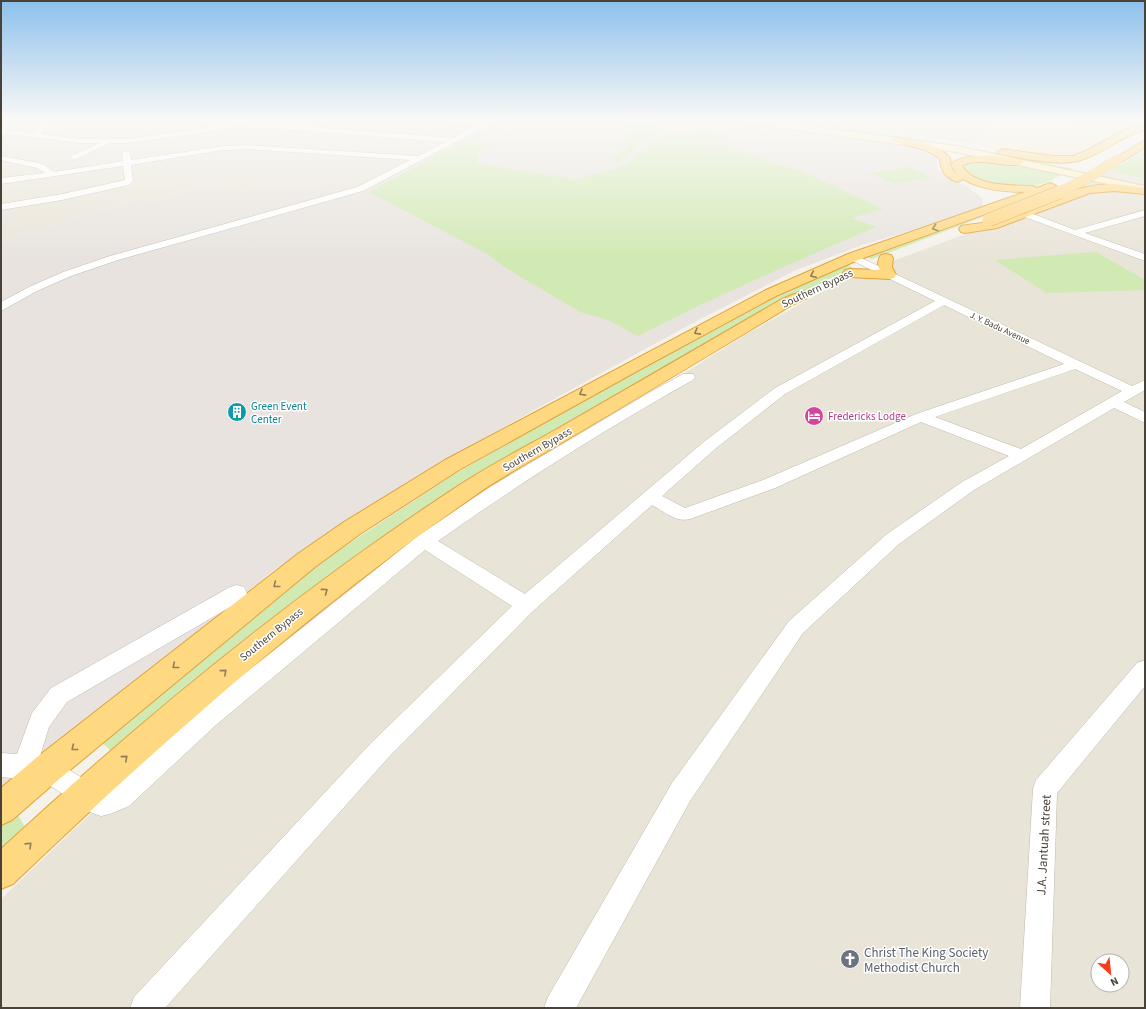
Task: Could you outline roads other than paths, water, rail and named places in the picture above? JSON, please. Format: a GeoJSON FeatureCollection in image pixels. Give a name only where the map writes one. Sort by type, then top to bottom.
{"type":"FeatureCollection","features":[{"type":"Feature","properties":{"kind":"highway"},"geometry":{"type":"LineString","coordinates":[[944,166],[947,173],[990,195],[992,202],[989,214]]}},
{"type":"Feature","properties":{"kind":"highway"},"geometry":{"type":"LineString","coordinates":[[956,166],[958,171],[967,177],[985,184],[1009,188],[1047,188]]}},
{"type":"Feature","properties":{"kind":"highway","name":"Southern Bypass"},"geometry":{"type":"LineString","coordinates":[[1,872],[85,793],[247,652],[326,590],[404,533],[470,489],[787,302],[1047,188],[1086,166]]}},
{"type":"Feature","properties":{"kind":"highway","name":"Southern Bypass"},"geometry":{"type":"LineString","coordinates":[[1,809],[36,768],[307,560],[352,528],[458,461],[632,366],[771,293],[869,266],[965,229],[989,214],[1056,195],[1092,177],[1109,166]]}},
{"type":"Feature","properties":{"kind":"highway"},"geometry":{"type":"LineString","coordinates":[[965,229],[993,225],[1096,187],[1120,187],[1145,190]]}},
{"type":"Feature","properties":{"kind":"main road"},"geometry":{"type":"LineString","coordinates":[[1037,166],[1145,190]]}},
{"type":"Feature","properties":{"kind":"main road"},"geometry":{"type":"LineString","coordinates":[[1069,166],[1145,182]]}},
{"type":"Feature","properties":{"kind":"street"},"geometry":{"type":"LineString","coordinates":[[40,166],[52,175]]}},
{"type":"Feature","properties":{"kind":"street"},"geometry":{"type":"LineString","coordinates":[[1,181],[113,166]]}},
{"type":"Feature","properties":{"kind":"street"},"geometry":{"type":"LineString","coordinates":[[1,207],[119,186],[129,181],[127,166]]}},
{"type":"Feature","properties":{"kind":"street"},"geometry":{"type":"LineString","coordinates":[[1,308],[33,289],[74,272],[114,258],[360,189],[404,166]]}},
{"type":"Feature","properties":{"kind":"street"},"geometry":{"type":"LineString","coordinates":[[1074,233],[1145,213]]}},
{"type":"Feature","properties":{"kind":"street"},"geometry":{"type":"LineString","coordinates":[[1025,214],[1145,258]]}},
{"type":"Feature","properties":{"kind":"street"},"geometry":{"type":"LineString","coordinates":[[1123,220],[1138,224]]}},
{"type":"Feature","properties":{"kind":"street","name":"J. Y. Badu Avenue"},"geometry":{"type":"LineString","coordinates":[[869,266],[1076,364],[1138,387]]}},
{"type":"Feature","properties":{"kind":"street"},"geometry":{"type":"LineString","coordinates":[[145,1008],[379,751],[526,605],[710,445],[780,391],[943,301]]}},
{"type":"Feature","properties":{"kind":"street"},"geometry":{"type":"LineString","coordinates":[[650,497],[684,515],[769,484],[920,417],[1076,364]]}},
{"type":"Feature","properties":{"kind":"street"},"geometry":{"type":"LineString","coordinates":[[1,765],[36,768],[85,793],[101,804],[110,802],[120,797],[208,717],[424,542],[496,491],[688,377]]}},
{"type":"Feature","properties":{"kind":"street"},"geometry":{"type":"LineString","coordinates":[[559,1008],[681,792],[796,627],[893,539],[968,486],[1138,387]]}},
{"type":"Feature","properties":{"kind":"street"},"geometry":{"type":"LineString","coordinates":[[1113,402],[1145,418]]}},
{"type":"Feature","properties":{"kind":"street"},"geometry":{"type":"LineString","coordinates":[[920,417],[1022,455]]}},
{"type":"Feature","properties":{"kind":"street"},"geometry":{"type":"LineString","coordinates":[[424,542],[526,605]]}},
{"type":"Feature","properties":{"kind":"street"},"geometry":{"type":"LineString","coordinates":[[36,768],[40,721],[60,695],[237,593]]}},
{"type":"Feature","properties":{"kind":"street","name":"J.A. Jantuah street"},"geometry":{"type":"LineString","coordinates":[[1035,1008],[1045,789],[1145,670]]}},
{"type":"Feature","properties":{"kind":"place","name":"Green Event Center"},"geometry":{"type":"Point","coordinates":[237,412]}},
{"type":"Feature","properties":{"kind":"place","name":"Fredericks Lodge"},"geometry":{"type":"Point","coordinates":[814,416]}},
{"type":"Feature","properties":{"kind":"place","name":"Christ The King Society Methodist Church"},"geometry":{"type":"Point","coordinates":[850,959]}}]}
